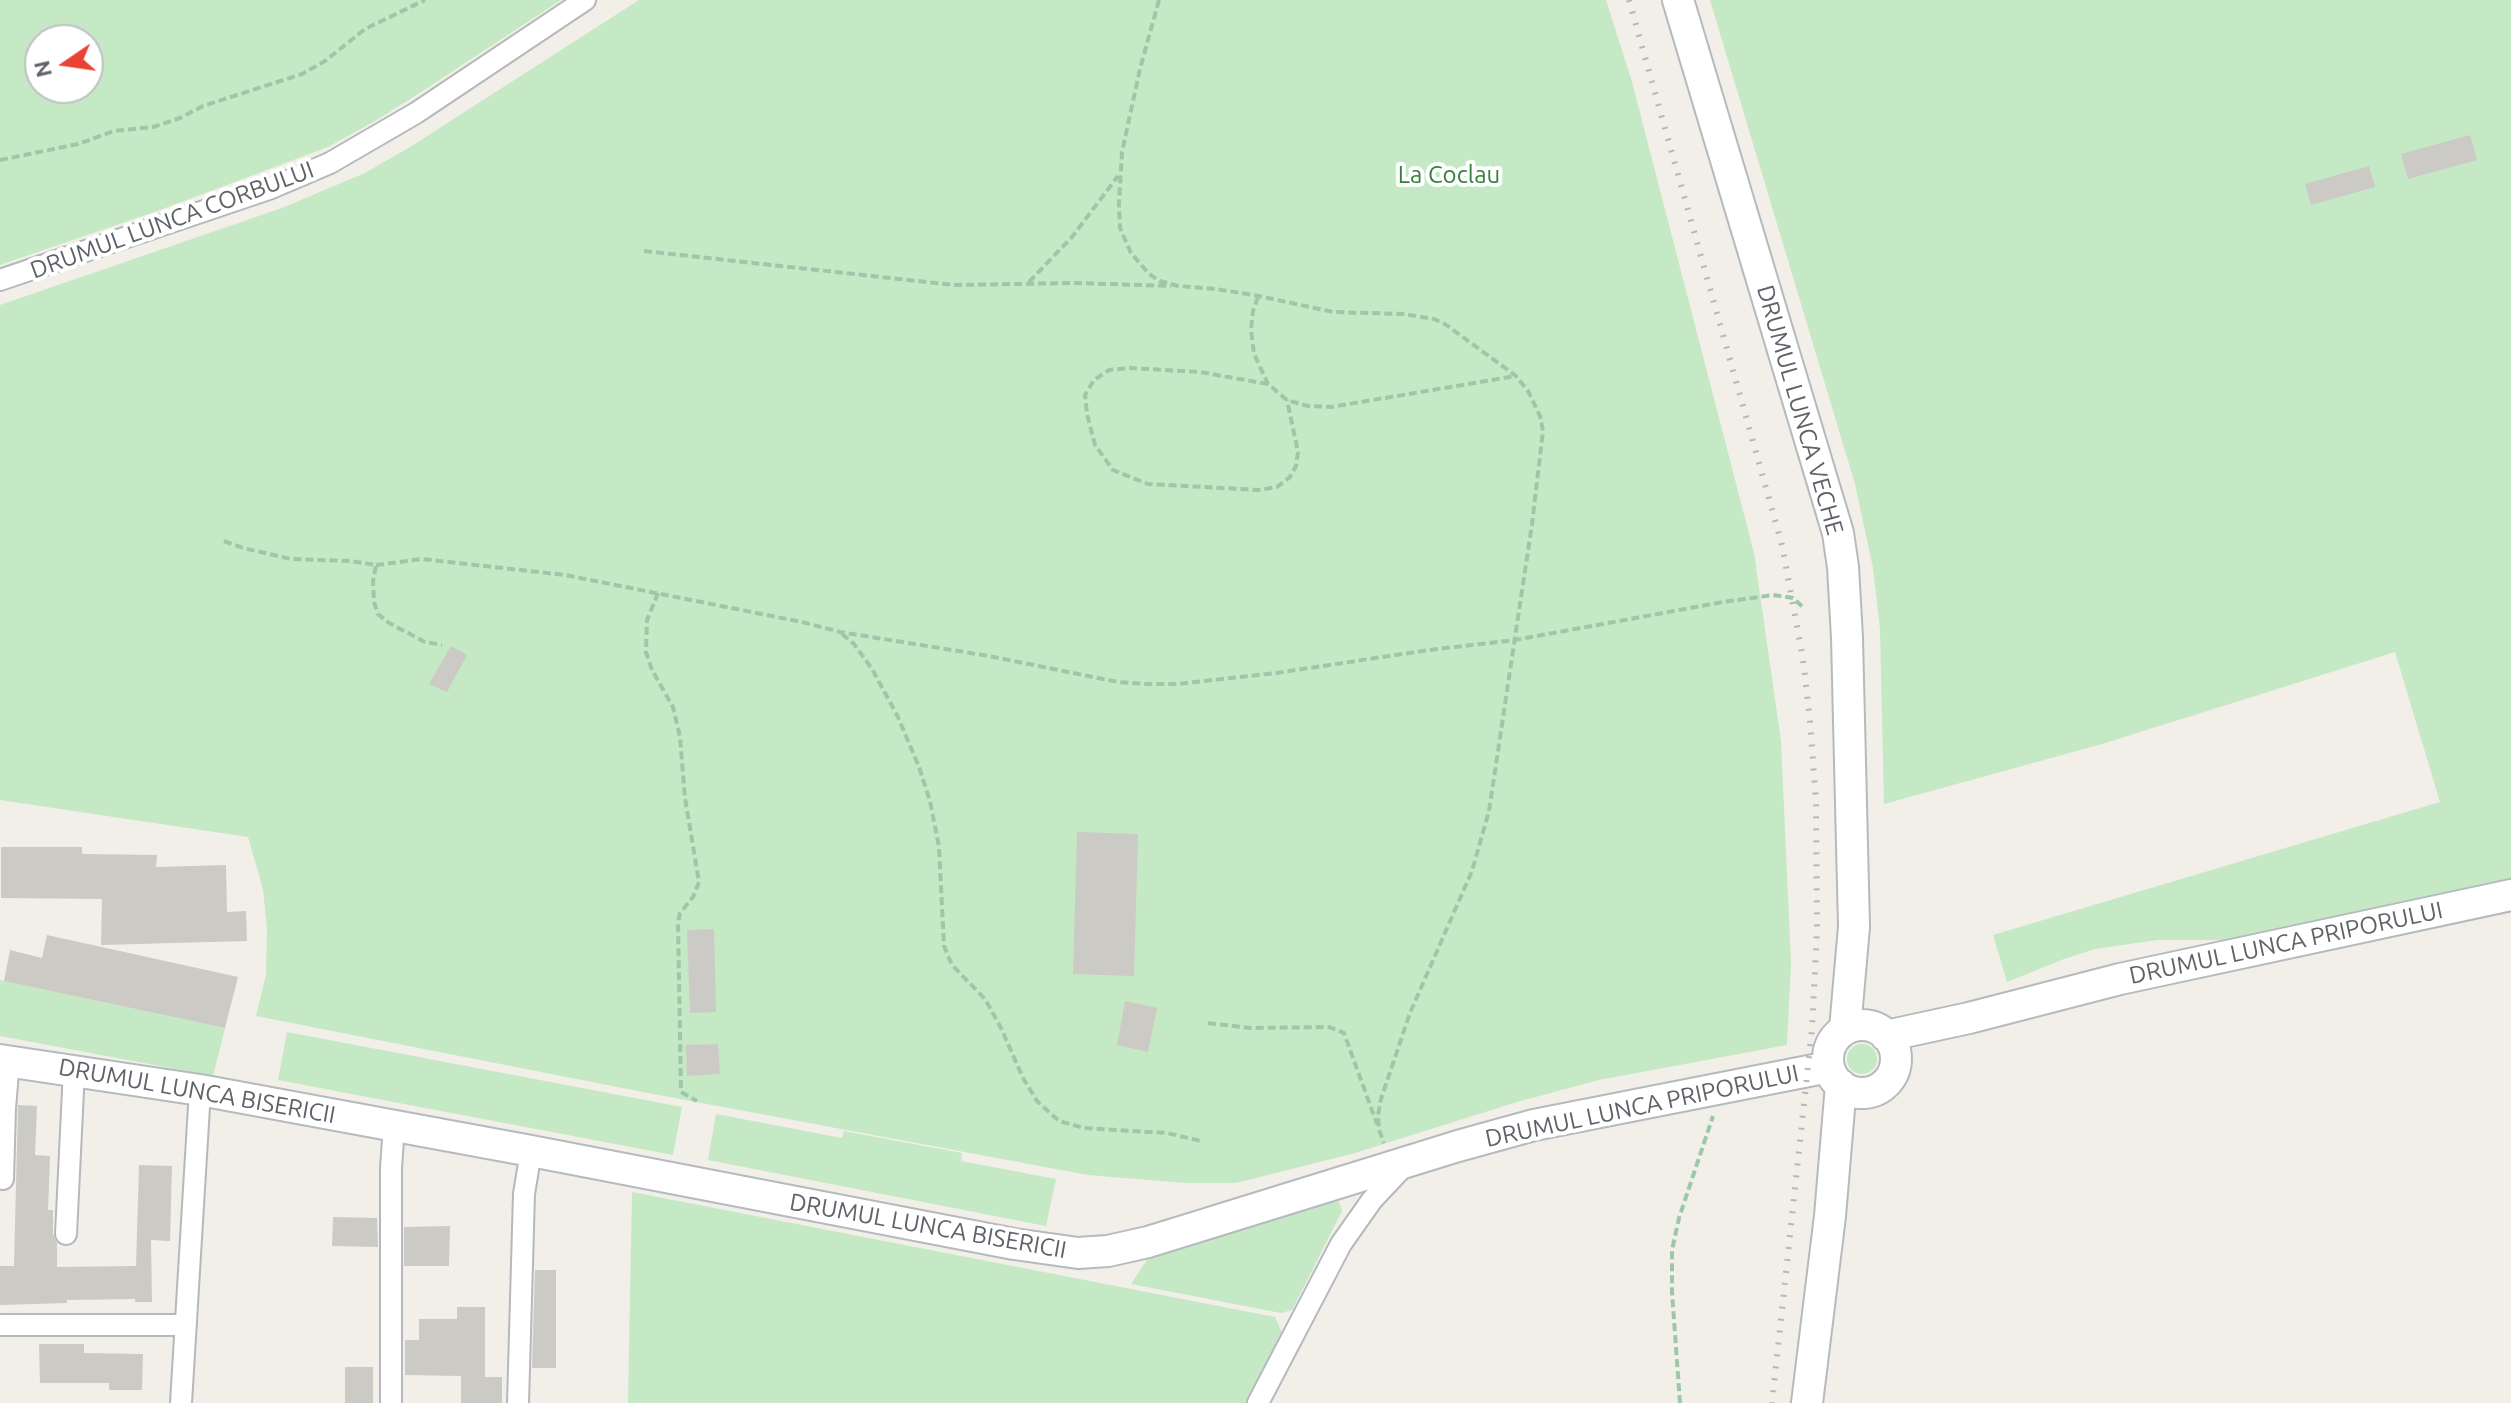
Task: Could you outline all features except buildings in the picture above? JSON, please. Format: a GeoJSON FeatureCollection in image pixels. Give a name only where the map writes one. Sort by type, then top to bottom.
{"type":"FeatureCollection","features":[{"type":"Feature","properties":{"kind":"street","name":"DRUMUL LUNCA CORBULUI"},"geometry":{"type":"LineString","coordinates":[[0,280],[269,189],[330,163],[416,113],[585,0]]}},
{"type":"Feature","properties":{"kind":"street","name":"DRUMUL LUNCA VECHE"},"geometry":{"type":"LineString","coordinates":[[1678,0],[1838,533],[1847,627],[1854,927],[1875,1038]]}},
{"type":"Feature","properties":{"kind":"street","name":"DRUMUL LUNCA PRIPORULUI"},"geometry":{"type":"LineString","coordinates":[[1875,1038],[1969,1018],[2120,979],[2511,895]]}},
{"type":"Feature","properties":{"kind":"street"},"geometry":{"type":"LineString","coordinates":[[1807,1403],[1846,1081],[1828,1056],[1831,1045],[1875,1038],[1891,1076],[1885,1083],[1846,1081]]}},
{"type":"Feature","properties":{"kind":"street"},"geometry":{"type":"LineString","coordinates":[[3,1179],[5,1061]]}},
{"type":"Feature","properties":{"kind":"street","name":"DRUMUL LUNCA BISERICII"},"geometry":{"type":"LineString","coordinates":[[5,1061],[200,1090],[1022,1246],[1078,1253],[1108,1251],[1148,1242],[1412,1160]]}},
{"type":"Feature","properties":{"kind":"street"},"geometry":{"type":"LineString","coordinates":[[66,1234],[74,1070]]}},
{"type":"Feature","properties":{"kind":"street","name":"DRUMUL LUNCA PRIPORULUI"},"geometry":{"type":"LineString","coordinates":[[1258,1403],[1341,1244],[1372,1200],[1412,1160],[1534,1125],[1722,1088],[1846,1081]]}},
{"type":"Feature","properties":{"kind":"street"},"geometry":{"type":"LineString","coordinates":[[181,1403],[200,1090]]}},
{"type":"Feature","properties":{"kind":"street"},"geometry":{"type":"LineString","coordinates":[[391,1403],[391,1168],[394,1125]]}},
{"type":"Feature","properties":{"kind":"street"},"geometry":{"type":"LineString","coordinates":[[518,1403],[524,1194],[531,1151]]}},
{"type":"Feature","properties":{"kind":"street"},"geometry":{"type":"LineString","coordinates":[[0,1325],[186,1325]]}},
{"type":"Feature","properties":{"kind":"path"},"geometry":{"type":"LineString","coordinates":[[0,160],[78,144],[114,131],[153,127],[203,106],[302,74],[325,61],[365,29],[425,0]]}},
{"type":"Feature","properties":{"kind":"path"},"geometry":{"type":"LineString","coordinates":[[1159,0],[1122,152],[1120,228],[1131,253],[1149,274],[1178,286]]}},
{"type":"Feature","properties":{"kind":"path"},"geometry":{"type":"LineString","coordinates":[[1027,284],[1052,261],[1120,173]]}},
{"type":"Feature","properties":{"kind":"path"},"geometry":{"type":"LineString","coordinates":[[644,251],[954,285],[1178,286],[1216,289],[1333,312],[1404,314],[1445,324],[1516,376],[1540,416],[1543,431],[1489,811],[1481,847],[1410,1013],[1381,1099],[1379,1130]]}},
{"type":"Feature","properties":{"kind":"path"},"geometry":{"type":"LineString","coordinates":[[1259,296],[1253,311],[1251,330],[1254,354],[1268,384],[1287,400],[1308,406],[1331,407],[1516,376]]}},
{"type":"Feature","properties":{"kind":"path"},"geometry":{"type":"LineString","coordinates":[[1268,384],[1200,372],[1130,368],[1109,370],[1094,380],[1085,395],[1087,414],[1095,445],[1113,470],[1148,484],[1259,490],[1277,487],[1290,477],[1296,466],[1298,452],[1287,400]]}},
{"type":"Feature","properties":{"kind":"path"},"geometry":{"type":"LineString","coordinates":[[224,541],[291,559],[376,565],[422,559],[565,575],[840,632],[989,656],[1118,682],[1146,684],[1177,684],[1276,673],[1515,640],[1773,595],[1793,598],[1804,608]]}},
{"type":"Feature","properties":{"kind":"path"},"geometry":{"type":"LineString","coordinates":[[376,565],[373,592],[378,614],[425,642],[442,645]]}},
{"type":"Feature","properties":{"kind":"path"},"geometry":{"type":"LineString","coordinates":[[658,593],[647,620],[646,652],[673,707],[680,737],[685,798],[699,882],[693,897],[680,913],[678,923],[681,1092],[697,1101]]}},
{"type":"Feature","properties":{"kind":"path"},"geometry":{"type":"LineString","coordinates":[[840,632],[854,644],[872,669],[898,717],[919,767],[930,801],[939,847],[944,946],[952,965],[985,999],[1037,1101],[1059,1121],[1084,1128],[1167,1133],[1201,1141]]}},
{"type":"Feature","properties":{"kind":"path"},"geometry":{"type":"LineString","coordinates":[[1208,1023],[1251,1028],[1329,1027],[1344,1033],[1384,1142],[1391,1150],[1412,1160]]}},
{"type":"Feature","properties":{"kind":"path"},"geometry":{"type":"LineString","coordinates":[[1680,1403],[1672,1250],[1679,1218],[1722,1088]]}},
{"type":"Feature","properties":{"kind":"green space"},"geometry":{"type":"Polygon","coordinates":[[[0,0],[561,0],[415,96],[328,147],[160,210],[0,265],[0,0]]]}},
{"type":"Feature","properties":{"kind":"green space","name":"La Coclau"},"geometry":{"type":"Polygon","coordinates":[[[639,0],[1606,0],[1632,82],[1754,553],[1781,741],[1791,962],[1787,1045],[1599,1080],[1517,1102],[1355,1153],[1236,1183],[1185,1183],[1088,1175],[256,1016],[266,975],[267,929],[263,889],[248,837],[0,800],[0,305],[282,208],[365,173],[639,0]]]}},
{"type":"Feature","properties":{"kind":"green space"},"geometry":{"type":"Polygon","coordinates":[[[1710,0],[2511,0],[2511,881],[2306,929],[2226,940],[2157,940],[2095,949],[2007,982],[1993,935],[2440,802],[2395,652],[2102,744],[1884,804],[1880,629],[1873,568],[1855,484],[1710,0]]]}},
{"type":"Feature","properties":{"kind":"green space"},"geometry":{"type":"Polygon","coordinates":[[[0,980],[225,1028],[213,1076],[0,1036],[0,980]]]}},
{"type":"Feature","properties":{"kind":"green space"},"geometry":{"type":"Polygon","coordinates":[[[287,1032],[682,1107],[673,1155],[278,1080],[287,1032]]]}},
{"type":"Feature","properties":{"kind":"green space"},"geometry":{"type":"Polygon","coordinates":[[[1862,1044],[1868,1045],[1876,1053],[1876,1065],[1868,1073],[1862,1074],[1856,1073],[1848,1065],[1847,1059],[1848,1053],[1856,1045],[1862,1044]]]}},
{"type":"Feature","properties":{"kind":"green space"},"geometry":{"type":"Polygon","coordinates":[[[716,1114],[842,1138],[844,1131],[962,1153],[961,1161],[1056,1179],[1046,1226],[708,1160],[716,1114]]]}},
{"type":"Feature","properties":{"kind":"green space"},"geometry":{"type":"Polygon","coordinates":[[[632,1192],[1275,1317],[1282,1333],[1246,1403],[628,1403],[632,1192]]]}},
{"type":"Feature","properties":{"kind":"green space"},"geometry":{"type":"Polygon","coordinates":[[[1331,1200],[1339,1202],[1342,1211],[1292,1310],[1281,1313],[1131,1284],[1149,1257],[1331,1200]]]}},
{"type":"Feature","properties":{"kind":"railway"},"geometry":{"type":"LineString","coordinates":[[1629,0],[1782,545],[1803,659],[1810,721],[1816,801],[1817,931],[1812,1029],[1772,1403]]}}]}
